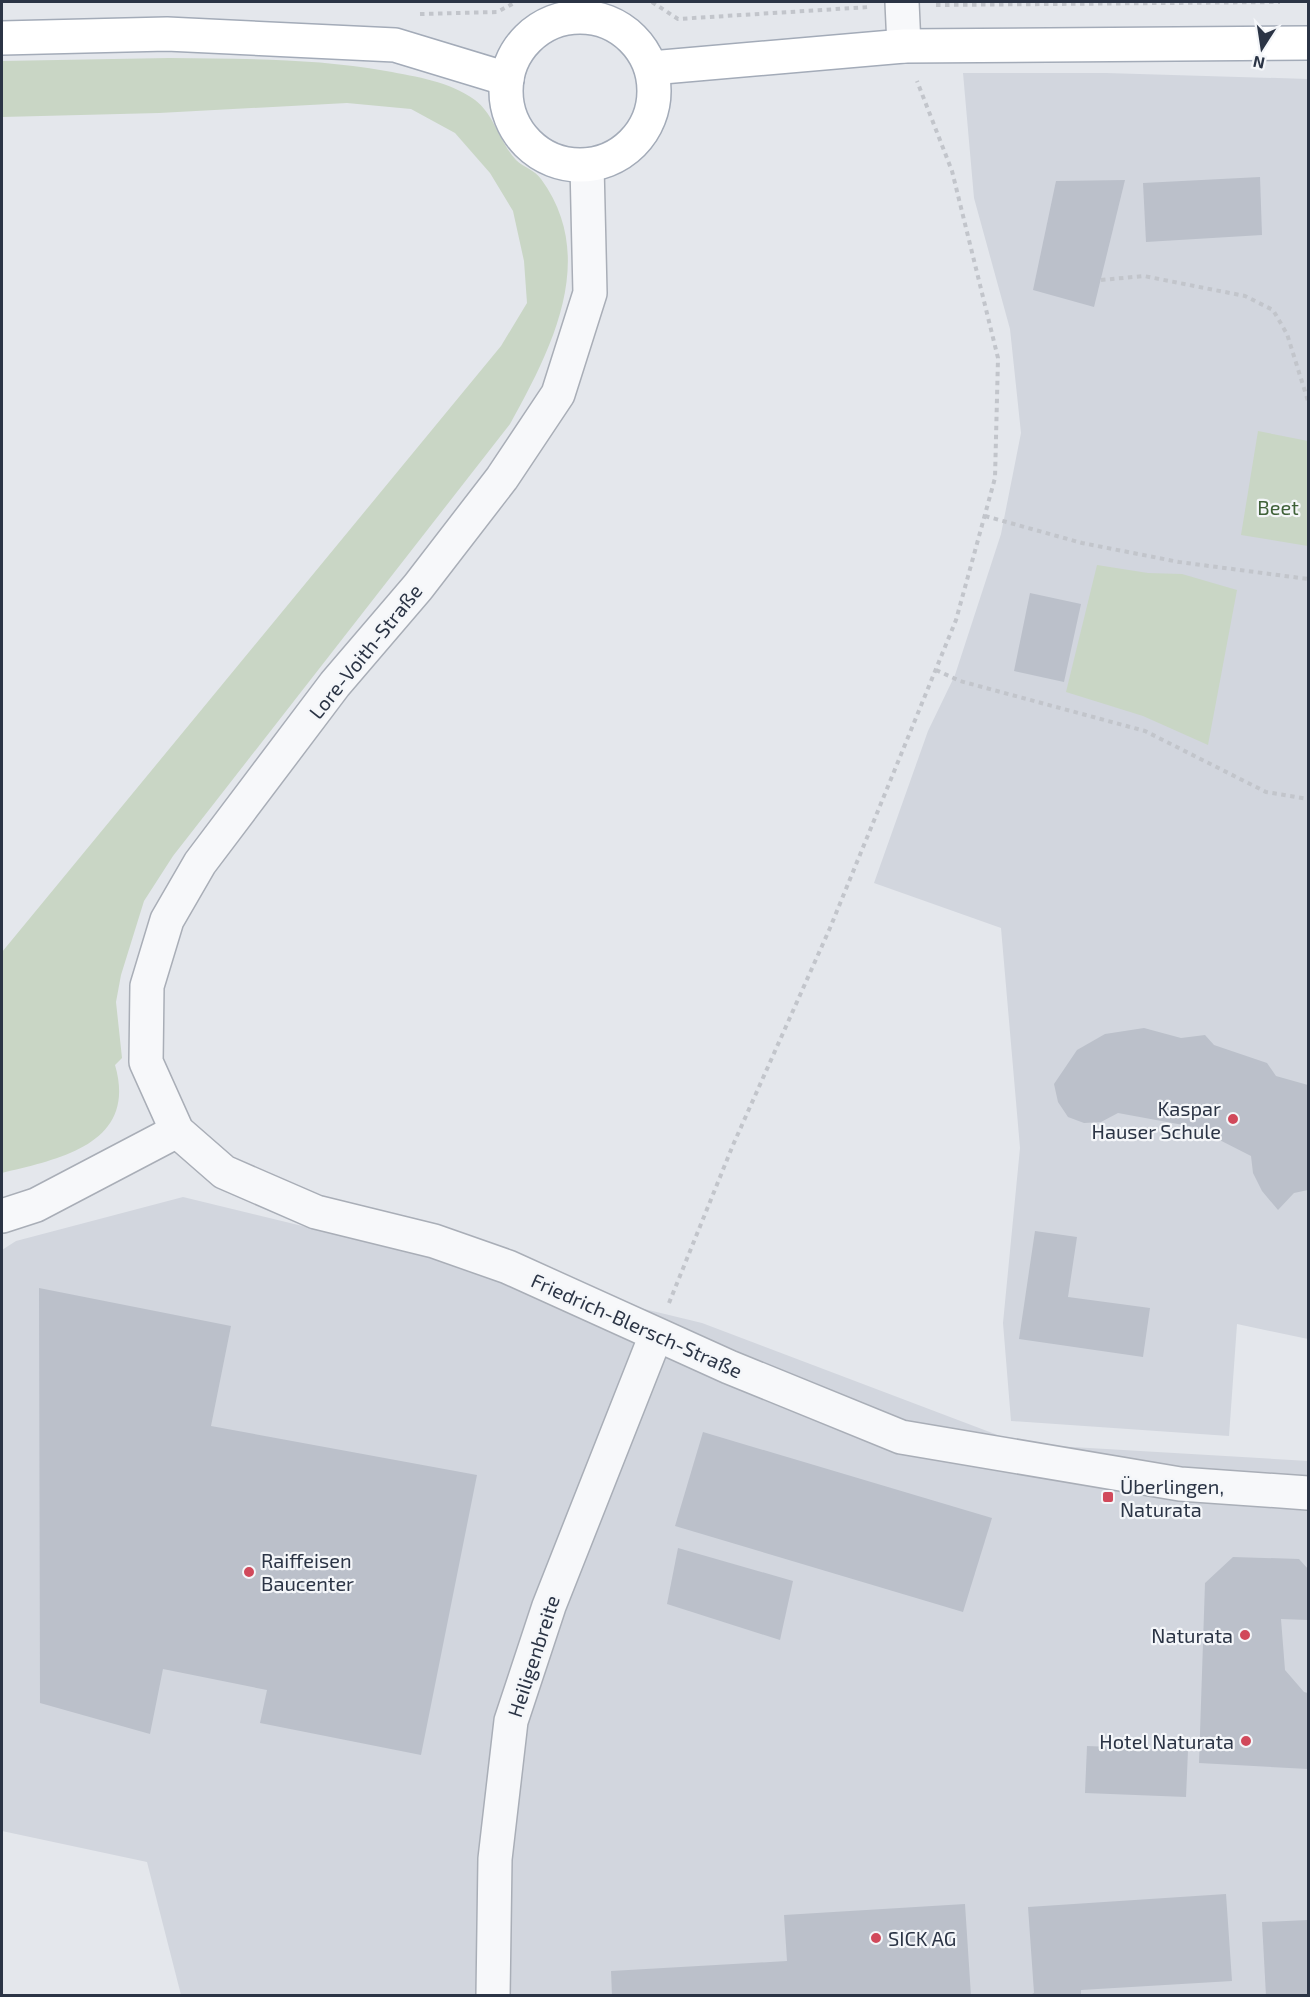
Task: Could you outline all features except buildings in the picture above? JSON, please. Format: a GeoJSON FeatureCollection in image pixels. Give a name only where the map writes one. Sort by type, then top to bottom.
{"type":"FeatureCollection","features":[{"type":"Feature","properties":{"kind":"main road"},"geometry":{"type":"LineString","coordinates":[[580,9],[623,31],[640,47],[651,68],[655,90],[652,112],[642,132],[628,148],[609,160],[587,165],[565,164],[543,156],[526,141],[513,123],[507,101],[507,79],[516,54],[532,34],[580,9]]}},
{"type":"Feature","properties":{"kind":"main road"},"geometry":{"type":"LineString","coordinates":[[2,38],[167,34],[395,45],[507,79]]}},
{"type":"Feature","properties":{"kind":"main road"},"geometry":{"type":"LineString","coordinates":[[651,68],[904,46],[1308,42]]}},
{"type":"Feature","properties":{"kind":"street"},"geometry":{"type":"LineString","coordinates":[[902,3],[904,46]]}},
{"type":"Feature","properties":{"kind":"street","name":"Lore-Voith-Straße"},"geometry":{"type":"LineString","coordinates":[[177,1131],[146,1062],[147,986],[167,920],[207,854],[335,684],[418,587],[502,478],[558,394],[590,292],[587,165]]}},
{"type":"Feature","properties":{"kind":"street"},"geometry":{"type":"LineString","coordinates":[[2,1216],[36,1205],[177,1131]]}},
{"type":"Feature","properties":{"kind":"street","name":"Friedrich-Blersch-Straße"},"geometry":{"type":"LineString","coordinates":[[177,1131],[224,1172],[316,1212],[434,1241],[508,1267],[656,1335],[901,1437],[1180,1485],[1308,1493]]}},
{"type":"Feature","properties":{"kind":"street","name":"Heiligenbreite"},"geometry":{"type":"LineString","coordinates":[[493,1995],[495,1859],[511,1721],[549,1606],[656,1335]]}},
{"type":"Feature","properties":{"kind":"path"},"geometry":{"type":"LineString","coordinates":[[652,2],[678,19],[902,3],[1280,2]]}},
{"type":"Feature","properties":{"kind":"path"},"geometry":{"type":"LineString","coordinates":[[656,1335],[733,1145],[830,928],[956,620],[995,478],[998,358],[952,171],[904,46]]}},
{"type":"Feature","properties":{"kind":"path"},"geometry":{"type":"LineString","coordinates":[[1101,280],[1144,276],[1245,296],[1273,310],[1287,334],[1308,401]]}},
{"type":"Feature","properties":{"kind":"path"},"geometry":{"type":"LineString","coordinates":[[985,516],[1082,543],[1179,562],[1308,579]]}},
{"type":"Feature","properties":{"kind":"path"},"geometry":{"type":"LineString","coordinates":[[936,670],[960,681],[1146,731],[1266,792],[1308,800]]}},
{"type":"Feature","properties":{"kind":"shaded area"},"geometry":{"type":"Polygon","coordinates":[[[963,73],[1106,73],[1308,79],[1308,1339],[1237,1324],[1229,1436],[1011,1421],[1003,1323],[1020,1148],[1001,928],[874,883],[928,731],[955,675],[1001,534],[1021,433],[1010,329],[974,198],[963,73]]]}},
{"type":"Feature","properties":{"kind":"shaded area"},"geometry":{"type":"Polygon","coordinates":[[[183,1197],[702,1323],[1021,1444],[1308,1461],[1308,1995],[181,1995],[147,1862],[2,1831],[2,1250],[16,1241],[183,1197]]]}},
{"type":"Feature","properties":{"kind":"green space"},"geometry":{"type":"Polygon","coordinates":[[[169,58],[278,60],[359,67],[432,81],[454,88],[475,100],[487,113],[510,153],[541,179],[558,209],[566,240],[567,272],[563,303],[540,366],[510,424],[173,856],[144,901],[121,975],[116,1002],[122,1058],[115,1065],[119,1092],[115,1113],[105,1130],[89,1143],[69,1154],[2,1173],[2,952],[501,346],[527,303],[524,261],[513,211],[490,173],[455,133],[411,109],[347,103],[159,113],[2,117],[2,61],[169,58]]]}},
{"type":"Feature","properties":{"kind":"green space","name":"Beet"},"geometry":{"type":"Polygon","coordinates":[[[1258,431],[1308,441],[1308,546],[1241,535],[1258,431]]]}},
{"type":"Feature","properties":{"kind":"green space"},"geometry":{"type":"Polygon","coordinates":[[[1097,565],[1148,573],[1182,574],[1237,590],[1208,745],[1143,716],[1066,692],[1097,565]]]}},
{"type":"Feature","properties":{"kind":"place","name":"Kaspar Hauser Schule"},"geometry":{"type":"Point","coordinates":[1233,1119]}},
{"type":"Feature","properties":{"kind":"place","name":"Überlingen, Naturata"},"geometry":{"type":"Point","coordinates":[1108,1497]}},
{"type":"Feature","properties":{"kind":"place","name":"Raiffeisen Baucenter"},"geometry":{"type":"Point","coordinates":[249,1572]}},
{"type":"Feature","properties":{"kind":"place","name":"Naturata"},"geometry":{"type":"Point","coordinates":[1245,1635]}},
{"type":"Feature","properties":{"kind":"place","name":"Hotel Naturata"},"geometry":{"type":"Point","coordinates":[1246,1741]}},
{"type":"Feature","properties":{"kind":"place","name":"SICK AG"},"geometry":{"type":"Point","coordinates":[876,1938]}}]}
